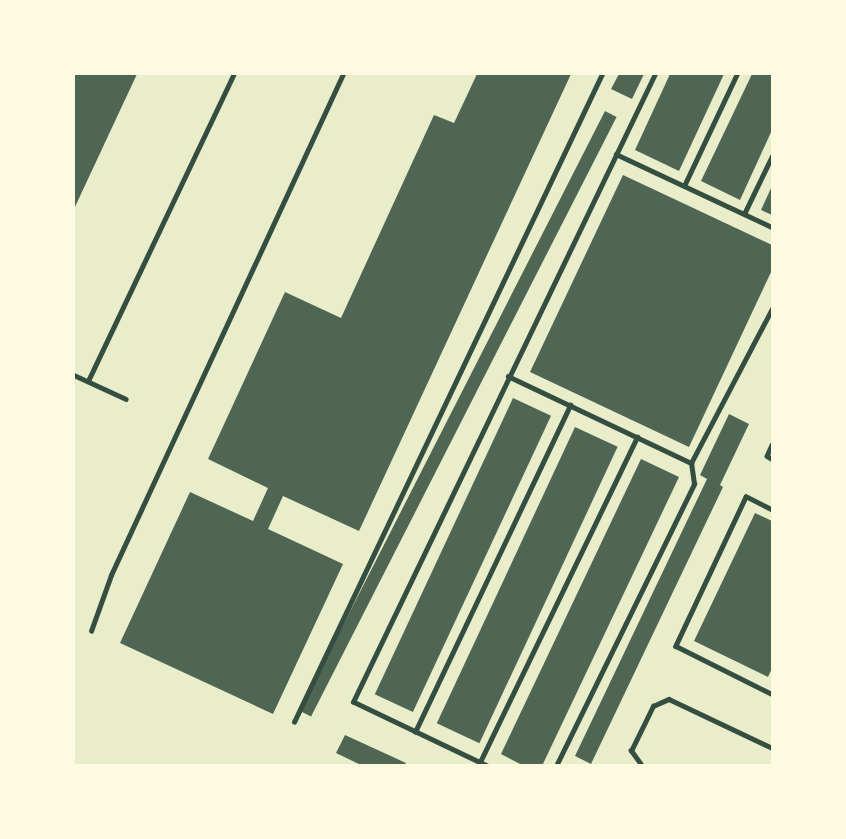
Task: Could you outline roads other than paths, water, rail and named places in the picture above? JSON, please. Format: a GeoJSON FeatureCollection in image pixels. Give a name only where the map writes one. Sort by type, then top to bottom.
{"type":"FeatureCollection","features":[{"type":"Feature","properties":{"kind":"lane"},"geometry":{"type":"LineString","coordinates":[[88,381],[234,74]]}},
{"type":"Feature","properties":{"kind":"lane"},"geometry":{"type":"LineString","coordinates":[[91,631],[111,574],[343,74]]}},
{"type":"Feature","properties":{"kind":"lane"},"geometry":{"type":"LineString","coordinates":[[294,722],[602,74]]}},
{"type":"Feature","properties":{"kind":"lane"},"geometry":{"type":"LineString","coordinates":[[487,765],[353,702],[655,74]]}},
{"type":"Feature","properties":{"kind":"lane"},"geometry":{"type":"LineString","coordinates":[[684,186],[737,74]]}},
{"type":"Feature","properties":{"kind":"lane"},"geometry":{"type":"LineString","coordinates":[[616,154],[772,227]]}},
{"type":"Feature","properties":{"kind":"lane"},"geometry":{"type":"LineString","coordinates":[[744,214],[772,156]]}},
{"type":"Feature","properties":{"kind":"lane"},"geometry":{"type":"LineString","coordinates":[[556,765],[694,484],[691,463],[772,309]]}},
{"type":"Feature","properties":{"kind":"lane"},"geometry":{"type":"LineString","coordinates":[[74,375],[126,399]]}},
{"type":"Feature","properties":{"kind":"lane"},"geometry":{"type":"LineString","coordinates":[[508,376],[691,463]]}},
{"type":"Feature","properties":{"kind":"lane"},"geometry":{"type":"LineString","coordinates":[[415,732],[570,405]]}},
{"type":"Feature","properties":{"kind":"lane"},"geometry":{"type":"LineString","coordinates":[[480,762],[637,437]]}},
{"type":"Feature","properties":{"kind":"lane"},"geometry":{"type":"LineString","coordinates":[[772,445],[767,456],[772,459]]}},
{"type":"Feature","properties":{"kind":"lane"},"geometry":{"type":"LineString","coordinates":[[772,510],[746,497],[675,646],[772,694]]}},
{"type":"Feature","properties":{"kind":"lane"},"geometry":{"type":"LineString","coordinates":[[642,765],[631,751],[653,706],[669,699],[772,748]]}}]}
